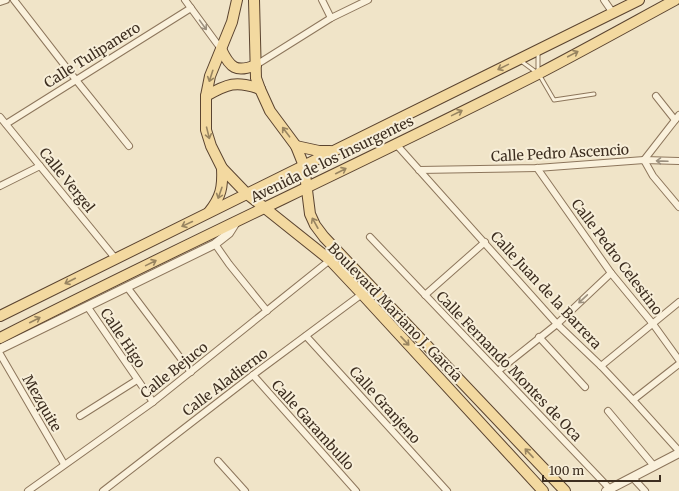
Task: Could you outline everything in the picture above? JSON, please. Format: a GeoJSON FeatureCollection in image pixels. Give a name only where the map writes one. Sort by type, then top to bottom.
{"type":"FeatureCollection","features":[{"type":"Feature","properties":{"kind":"main road","name":"Boulevard Mariano J. García"},"geometry":{"type":"LineString","coordinates":[[237,0],[232,22],[210,76],[206,96],[206,130],[211,146],[222,168],[246,193],[330,260],[543,491]]}},
{"type":"Feature","properties":{"kind":"main road","name":"Boulevard Mariano J. García"},"geometry":{"type":"LineString","coordinates":[[254,0],[256,78],[270,111],[296,146],[304,166],[308,205],[315,225],[324,237],[565,491]]}},
{"type":"Feature","properties":{"kind":"main road","name":"Avenida de los Insurgentes"},"geometry":{"type":"LineString","coordinates":[[0,316],[207,214],[246,193],[304,166],[639,0]]}},
{"type":"Feature","properties":{"kind":"main road","name":"Avenida de los Insurgentes"},"geometry":{"type":"LineString","coordinates":[[0,338],[78,298],[306,188],[538,73],[675,0]]}},
{"type":"Feature","properties":{"kind":"main road"},"geometry":{"type":"LineString","coordinates":[[221,49],[227,62],[232,67],[246,69],[256,65]]}},
{"type":"Feature","properties":{"kind":"main road"},"geometry":{"type":"LineString","coordinates":[[206,96],[228,85],[237,84],[248,84],[260,90]]}},
{"type":"Feature","properties":{"kind":"main road"},"geometry":{"type":"LineString","coordinates":[[296,146],[319,151],[332,151]]}},
{"type":"Feature","properties":{"kind":"main road"},"geometry":{"type":"LineString","coordinates":[[207,214],[216,203],[221,192],[222,168]]}},
{"type":"Feature","properties":{"kind":"main road"},"geometry":{"type":"LineString","coordinates":[[379,313],[388,304]]}},
{"type":"Feature","properties":{"kind":"street"},"geometry":{"type":"LineString","coordinates":[[0,2],[6,0]]}},
{"type":"Feature","properties":{"kind":"street"},"geometry":{"type":"LineString","coordinates":[[14,0],[129,146]]}},
{"type":"Feature","properties":{"kind":"street"},"geometry":{"type":"LineString","coordinates":[[185,0],[221,49]]}},
{"type":"Feature","properties":{"kind":"street"},"geometry":{"type":"LineString","coordinates":[[322,0],[331,18]]}},
{"type":"Feature","properties":{"kind":"street"},"geometry":{"type":"LineString","coordinates":[[256,65],[331,18],[368,0]]}},
{"type":"Feature","properties":{"kind":"street"},"geometry":{"type":"LineString","coordinates":[[604,0],[612,13]]}},
{"type":"Feature","properties":{"kind":"street","name":"Calle Tulipanero"},"geometry":{"type":"LineString","coordinates":[[6,124],[191,8]]}},
{"type":"Feature","properties":{"kind":"street"},"geometry":{"type":"LineString","coordinates":[[644,160],[677,118],[656,96]]}},
{"type":"Feature","properties":{"kind":"street","name":"Calle Vergel"},"geometry":{"type":"LineString","coordinates":[[0,117],[115,258]]}},
{"type":"Feature","properties":{"kind":"street","name":"Calle Juan de la Barrera"},"geometry":{"type":"LineString","coordinates":[[395,143],[557,324],[601,366],[679,452]]}},
{"type":"Feature","properties":{"kind":"street"},"geometry":{"type":"LineString","coordinates":[[644,160],[679,161]]}},
{"type":"Feature","properties":{"kind":"street","name":"Calle Pedro Ascencio"},"geometry":{"type":"LineString","coordinates":[[419,170],[537,168],[644,160],[653,176],[679,207]]}},
{"type":"Feature","properties":{"kind":"street"},"geometry":{"type":"LineString","coordinates":[[0,186],[40,166]]}},
{"type":"Feature","properties":{"kind":"street","name":"Calle Pedro Celestino"},"geometry":{"type":"LineString","coordinates":[[537,168],[611,273],[653,324],[679,360]]}},
{"type":"Feature","properties":{"kind":"street"},"geometry":{"type":"LineString","coordinates":[[0,349],[215,244],[229,233],[236,222]]}},
{"type":"Feature","properties":{"kind":"street","name":"Calle Fernando Montes de Oca"},"geometry":{"type":"LineString","coordinates":[[370,237],[498,371],[608,490]]}},
{"type":"Feature","properties":{"kind":"street"},"geometry":{"type":"LineString","coordinates":[[425,295],[485,242]]}},
{"type":"Feature","properties":{"kind":"street"},"geometry":{"type":"LineString","coordinates":[[215,244],[229,264],[267,311]]}},
{"type":"Feature","properties":{"kind":"street","name":"Calle Bejuco"},"geometry":{"type":"LineString","coordinates":[[28,491],[153,402],[330,260]]}},
{"type":"Feature","properties":{"kind":"street"},"geometry":{"type":"LineString","coordinates":[[498,371],[557,324],[611,273]]}},
{"type":"Feature","properties":{"kind":"street"},"geometry":{"type":"LineString","coordinates":[[127,287],[190,372]]}},
{"type":"Feature","properties":{"kind":"street","name":"Calle Aladierno"},"geometry":{"type":"LineString","coordinates":[[103,491],[253,375],[362,294]]}},
{"type":"Feature","properties":{"kind":"street"},"geometry":{"type":"LineString","coordinates":[[601,366],[679,302]]}},
{"type":"Feature","properties":{"kind":"street","name":"Calle Higo"},"geometry":{"type":"LineString","coordinates":[[87,306],[153,402]]}},
{"type":"Feature","properties":{"kind":"street","name":"Calle Granjeno"},"geometry":{"type":"LineString","coordinates":[[306,336],[447,491]]}},
{"type":"Feature","properties":{"kind":"street"},"geometry":{"type":"LineString","coordinates":[[539,337],[585,387]]}},
{"type":"Feature","properties":{"kind":"street","name":"Mezquite"},"geometry":{"type":"LineString","coordinates":[[0,354],[64,464]]}},
{"type":"Feature","properties":{"kind":"street"},"geometry":{"type":"LineString","coordinates":[[633,400],[679,364]]}},
{"type":"Feature","properties":{"kind":"street","name":"Calle Garambullo"},"geometry":{"type":"LineString","coordinates":[[253,375],[356,491]]}},
{"type":"Feature","properties":{"kind":"street"},"geometry":{"type":"LineString","coordinates":[[80,416],[137,380]]}},
{"type":"Feature","properties":{"kind":"street"},"geometry":{"type":"LineString","coordinates":[[608,411],[654,466]]}},
{"type":"Feature","properties":{"kind":"street"},"geometry":{"type":"LineString","coordinates":[[608,490],[633,478],[679,452]]}},
{"type":"Feature","properties":{"kind":"street"},"geometry":{"type":"LineString","coordinates":[[218,461],[244,491]]}},
{"type":"Feature","properties":{"kind":"street"},"geometry":{"type":"LineString","coordinates":[[633,478],[645,491]]}},
{"type":"Feature","properties":{"kind":"lane"},"geometry":{"type":"LineString","coordinates":[[538,50],[538,73]]}},
{"type":"Feature","properties":{"kind":"lane"},"geometry":{"type":"LineString","coordinates":[[518,59],[538,73],[554,100],[594,94]]}}]}
